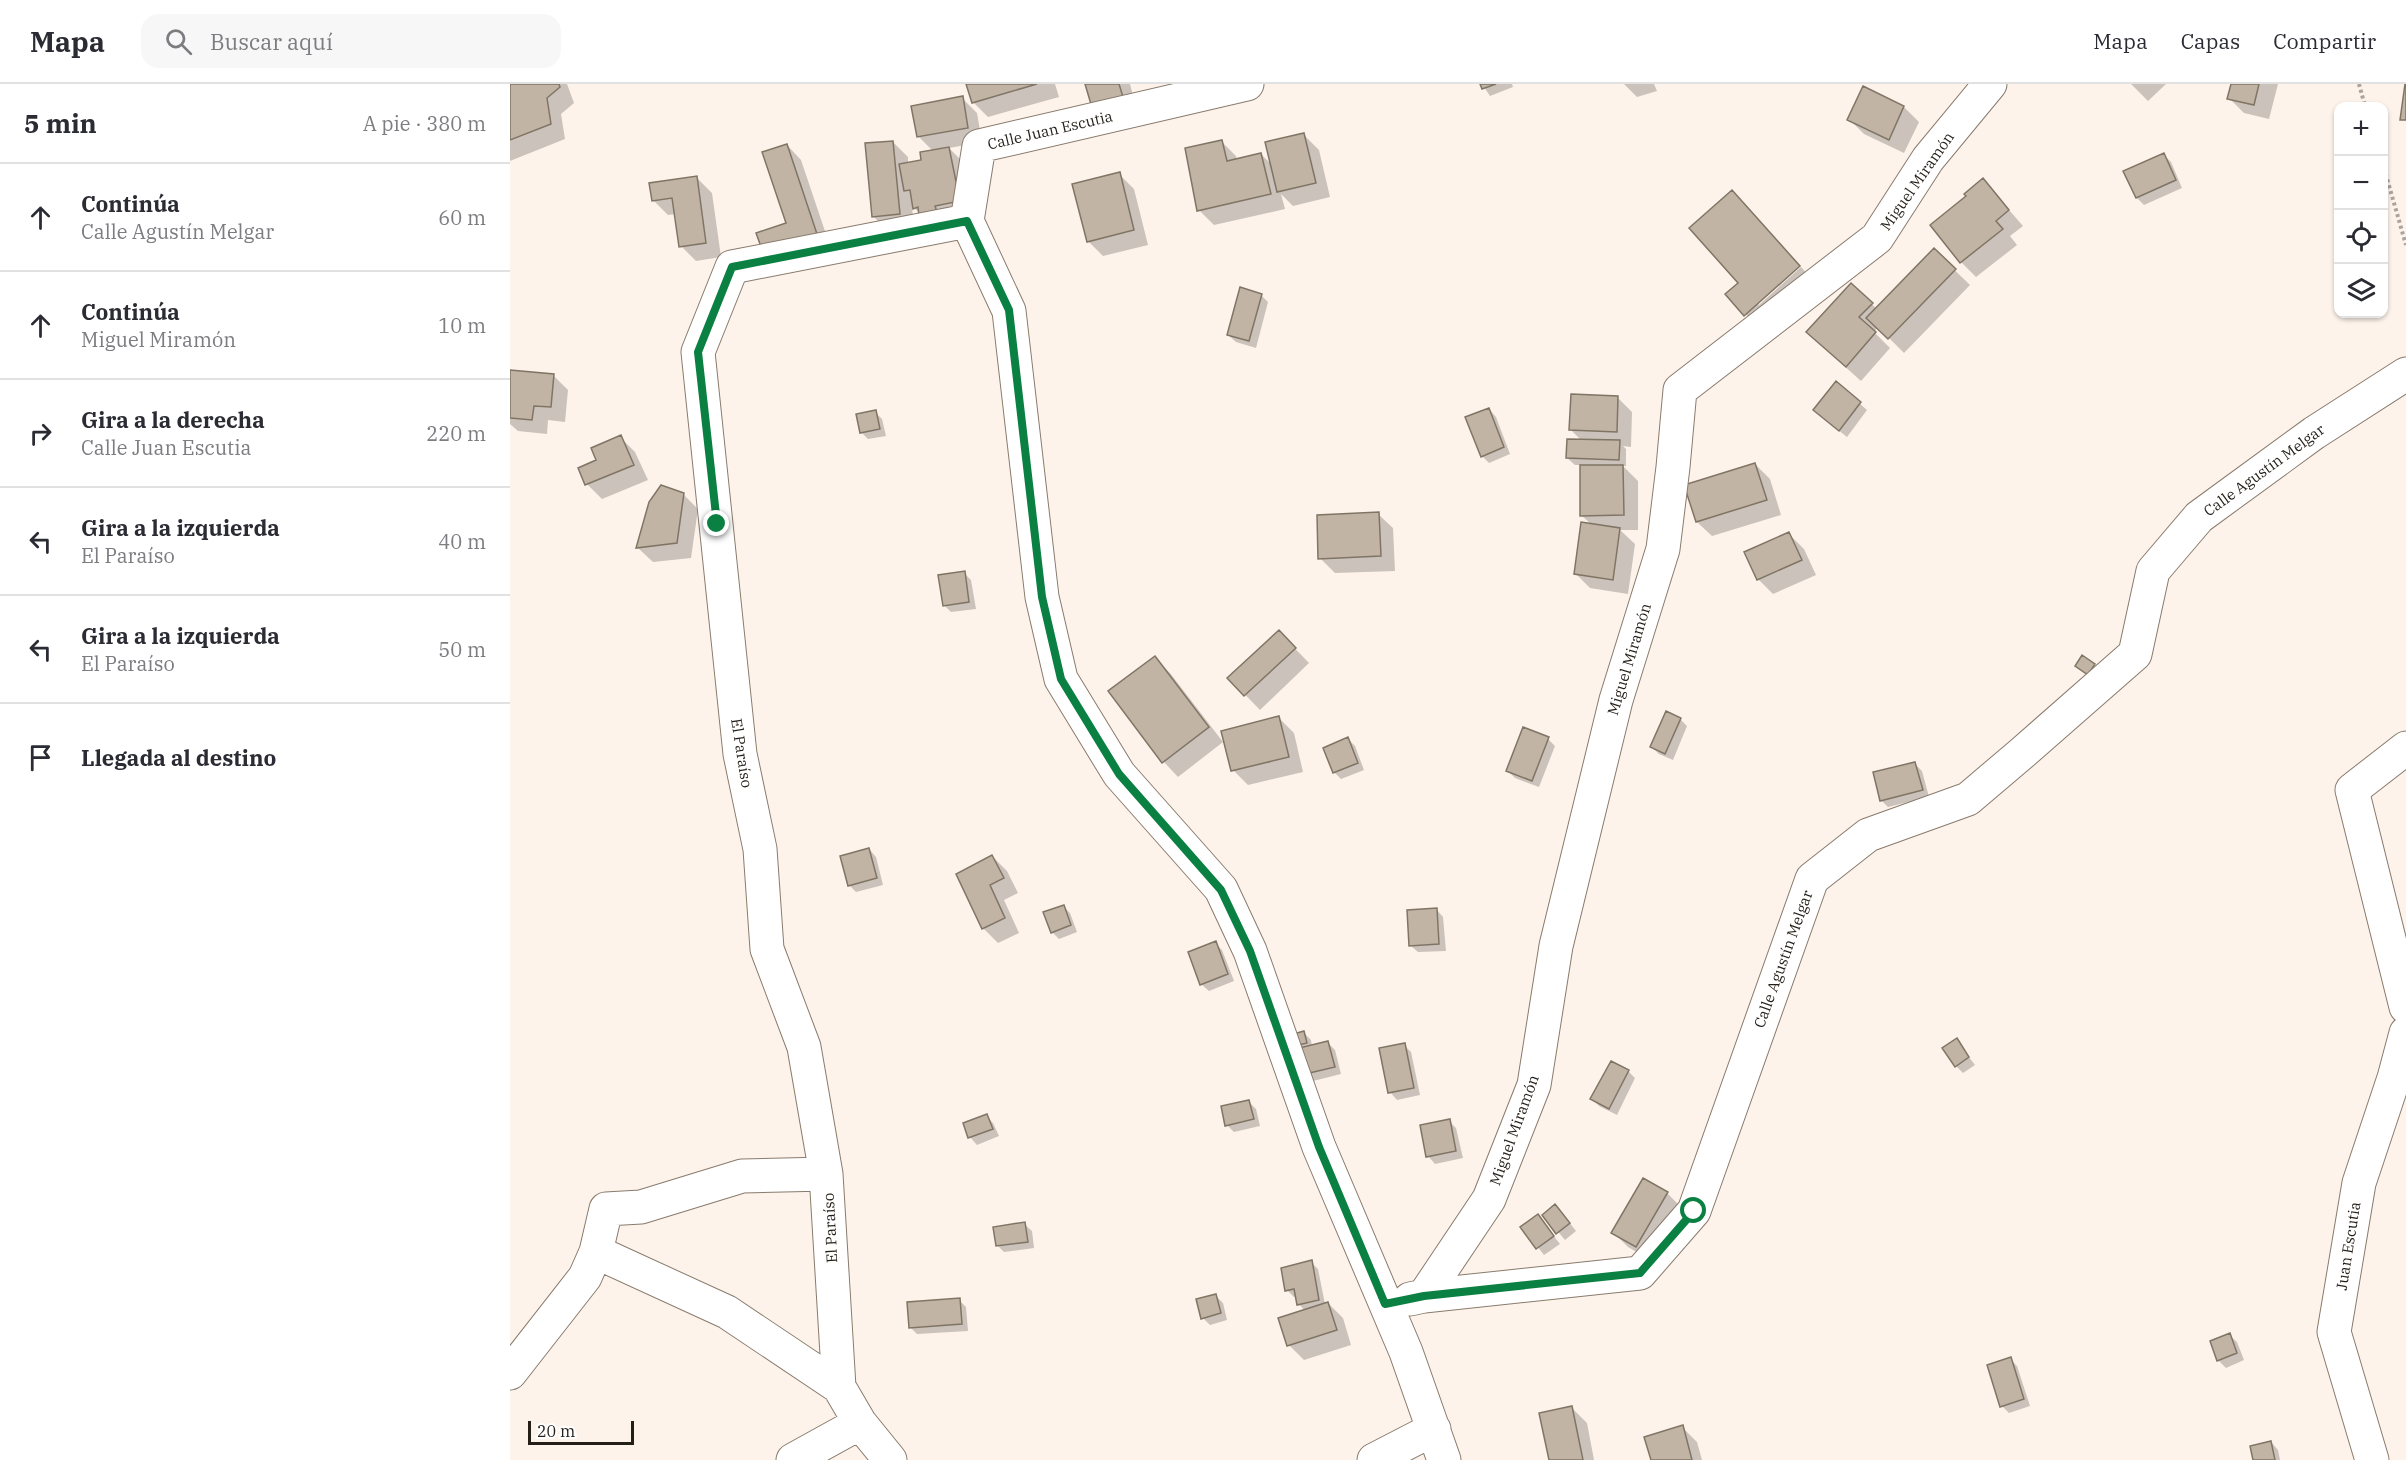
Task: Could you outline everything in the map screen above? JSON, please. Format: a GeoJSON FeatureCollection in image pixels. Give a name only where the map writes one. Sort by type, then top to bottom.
{"type":"FeatureCollection","features":[{"type":"Feature","properties":{"kind":"street","name":"Calle Juan Escutia"},"geometry":{"type":"LineString","coordinates":[[967,221],[979,146],[1247,84]]}},
{"type":"Feature","properties":{"kind":"street","name":"Miguel Miramón"},"geometry":{"type":"LineString","coordinates":[[1424,1296],[1489,1199],[1534,1085],[1556,946],[1616,700],[1663,549],[1680,390],[1877,238],[1928,159],[1990,84]]}},
{"type":"Feature","properties":{"kind":"street","name":"El Paraíso"},"geometry":{"type":"LineString","coordinates":[[890,1460],[860,1423],[839,1387],[826,1174],[804,1047],[767,950],[760,849],[740,754],[698,352],[732,267],[967,221]]}},
{"type":"Feature","properties":{"kind":"street"},"geometry":{"type":"LineString","coordinates":[[967,221],[1009,310],[1042,597],[1061,679],[1119,774],[1221,890],[1250,951],[1319,1147],[1385,1304],[1444,1460]]}},
{"type":"Feature","properties":{"kind":"street","name":"Calle Agustín Melgar"},"geometry":{"type":"LineString","coordinates":[[1424,1296],[1640,1273],[1694,1211],[1812,879],[1868,835],[1968,799],[2021,754],[2135,654],[2153,571],[2199,517],[2314,433],[2406,374]]}},
{"type":"Feature","properties":{"kind":"street"},"geometry":{"type":"LineString","coordinates":[[2406,748],[2352,790],[2406,1006]]}},
{"type":"Feature","properties":{"kind":"street","name":"Juan Escutia"},"geometry":{"type":"LineString","coordinates":[[2372,1460],[2334,1332],[2359,1183],[2394,1078],[2406,1033]]}},
{"type":"Feature","properties":{"kind":"street"},"geometry":{"type":"LineString","coordinates":[[510,1373],[585,1277],[596,1252],[606,1209],[641,1207],[742,1176],[826,1174]]}},
{"type":"Feature","properties":{"kind":"street"},"geometry":{"type":"LineString","coordinates":[[596,1252],[727,1312],[839,1387]]}},
{"type":"Feature","properties":{"kind":"street"},"geometry":{"type":"LineString","coordinates":[[1385,1304],[1424,1296]]}},
{"type":"Feature","properties":{"kind":"street"},"geometry":{"type":"LineString","coordinates":[[794,1460],[860,1423]]}},
{"type":"Feature","properties":{"kind":"street"},"geometry":{"type":"LineString","coordinates":[[1374,1460],[1434,1429]]}},
{"type":"Feature","properties":{"kind":"path"},"geometry":{"type":"LineString","coordinates":[[2359,84],[2364,102]]}},
{"type":"Feature","properties":{"kind":"path"},"geometry":{"type":"LineString","coordinates":[[2388,182],[2406,245]]}},
{"type":"Feature","properties":{"kind":"building"},"geometry":{"type":"Polygon","coordinates":[[[510,84],[559,84],[560,87],[547,98],[551,124],[510,140],[510,84]]]}},
{"type":"Feature","properties":{"kind":"building"},"geometry":{"type":"Polygon","coordinates":[[[966,84],[1037,84],[972,103],[966,84]]]}},
{"type":"Feature","properties":{"kind":"building"},"geometry":{"type":"Polygon","coordinates":[[[1085,84],[1119,84],[1124,100],[1093,111],[1085,84]]]}},
{"type":"Feature","properties":{"kind":"building"},"geometry":{"type":"Polygon","coordinates":[[[1480,84],[1496,84],[1482,89],[1480,84]]]}},
{"type":"Feature","properties":{"kind":"building"},"geometry":{"type":"Polygon","coordinates":[[[2231,84],[2259,84],[2254,105],[2227,99],[2231,84]]]}},
{"type":"Feature","properties":{"kind":"building"},"geometry":{"type":"Polygon","coordinates":[[[2405,84],[2406,120],[2400,120],[2405,84]]]}},
{"type":"Feature","properties":{"kind":"building"},"geometry":{"type":"Polygon","coordinates":[[[1863,86],[1904,106],[1889,140],[1847,120],[1863,86]]]}},
{"type":"Feature","properties":{"kind":"building"},"geometry":{"type":"Polygon","coordinates":[[[963,96],[968,128],[917,137],[911,106],[963,96]]]}},
{"type":"Feature","properties":{"kind":"building"},"geometry":{"type":"Polygon","coordinates":[[[1304,133],[1316,183],[1277,192],[1265,142],[1304,133]]]}},
{"type":"Feature","properties":{"kind":"building"},"geometry":{"type":"Polygon","coordinates":[[[1222,140],[1227,161],[1261,153],[1271,194],[1197,211],[1185,148],[1222,140]]]}},
{"type":"Feature","properties":{"kind":"building"},"geometry":{"type":"Polygon","coordinates":[[[893,141],[900,214],[872,217],[865,143],[893,141]]]}},
{"type":"Feature","properties":{"kind":"building"},"geometry":{"type":"Polygon","coordinates":[[[787,144],[818,237],[764,255],[756,233],[786,223],[762,152],[787,144]]]}},
{"type":"Feature","properties":{"kind":"building"},"geometry":{"type":"Polygon","coordinates":[[[949,147],[960,201],[935,206],[937,212],[919,216],[918,207],[913,209],[910,190],[904,191],[899,164],[921,160],[920,152],[949,147]]]}},
{"type":"Feature","properties":{"kind":"building"},"geometry":{"type":"Polygon","coordinates":[[[2164,153],[2176,180],[2136,198],[2123,171],[2164,153]]]}},
{"type":"Feature","properties":{"kind":"building"},"geometry":{"type":"Polygon","coordinates":[[[1120,172],[1134,230],[1087,242],[1072,184],[1120,172]]]}},
{"type":"Feature","properties":{"kind":"building"},"geometry":{"type":"Polygon","coordinates":[[[697,176],[706,243],[679,247],[672,198],[652,201],[649,183],[697,176]]]}},
{"type":"Feature","properties":{"kind":"building"},"geometry":{"type":"Polygon","coordinates":[[[1983,178],[2009,210],[1996,221],[2003,229],[1960,263],[1930,225],[1966,196],[1964,194],[1983,178]]]}},
{"type":"Feature","properties":{"kind":"building"},"geometry":{"type":"Polygon","coordinates":[[[1732,190],[1800,266],[1744,316],[1725,294],[1738,283],[1689,228],[1732,190]]]}},
{"type":"Feature","properties":{"kind":"building"},"geometry":{"type":"Polygon","coordinates":[[[1934,248],[1956,269],[1888,339],[1866,318],[1934,248]]]}},
{"type":"Feature","properties":{"kind":"building"},"geometry":{"type":"Polygon","coordinates":[[[1851,283],[1873,303],[1859,317],[1876,332],[1846,367],[1806,332],[1851,283]]]}},
{"type":"Feature","properties":{"kind":"building"},"geometry":{"type":"Polygon","coordinates":[[[1240,287],[1262,294],[1249,341],[1227,335],[1240,287]]]}},
{"type":"Feature","properties":{"kind":"building"},"geometry":{"type":"Polygon","coordinates":[[[510,370],[554,374],[551,407],[534,406],[532,420],[510,418],[510,370]]]}},
{"type":"Feature","properties":{"kind":"building"},"geometry":{"type":"Polygon","coordinates":[[[1836,381],[1861,402],[1839,431],[1813,410],[1836,381]]]}},
{"type":"Feature","properties":{"kind":"building"},"geometry":{"type":"Polygon","coordinates":[[[1571,394],[1618,396],[1617,432],[1569,430],[1571,394]]]}},
{"type":"Feature","properties":{"kind":"building"},"geometry":{"type":"Polygon","coordinates":[[[1489,408],[1504,447],[1481,457],[1465,417],[1489,408]]]}},
{"type":"Feature","properties":{"kind":"building"},"geometry":{"type":"Polygon","coordinates":[[[876,410],[880,429],[860,433],[856,414],[876,410]]]}},
{"type":"Feature","properties":{"kind":"building"},"geometry":{"type":"Polygon","coordinates":[[[621,435],[634,465],[585,485],[578,468],[596,460],[591,448],[621,435]]]}},
{"type":"Feature","properties":{"kind":"building"},"geometry":{"type":"Polygon","coordinates":[[[1567,439],[1620,440],[1619,460],[1566,458],[1567,439]]]}},
{"type":"Feature","properties":{"kind":"building"},"geometry":{"type":"Polygon","coordinates":[[[1755,463],[1767,500],[1696,522],[1684,485],[1755,463]]]}},
{"type":"Feature","properties":{"kind":"building"},"geometry":{"type":"Polygon","coordinates":[[[1580,465],[1623,465],[1624,515],[1580,516],[1580,465]]]}},
{"type":"Feature","properties":{"kind":"building"},"geometry":{"type":"Polygon","coordinates":[[[661,485],[684,493],[677,543],[636,548],[649,502],[661,485]]]}},
{"type":"Feature","properties":{"kind":"building"},"geometry":{"type":"Polygon","coordinates":[[[1379,512],[1381,556],[1318,559],[1317,515],[1379,512]]]}},
{"type":"Feature","properties":{"kind":"building"},"geometry":{"type":"Polygon","coordinates":[[[1581,522],[1620,528],[1613,580],[1574,574],[1581,522]]]}},
{"type":"Feature","properties":{"kind":"building"},"geometry":{"type":"Polygon","coordinates":[[[1789,532],[1802,560],[1757,580],[1744,552],[1789,532]]]}},
{"type":"Feature","properties":{"kind":"building"},"geometry":{"type":"Polygon","coordinates":[[[965,571],[969,602],[943,606],[938,575],[965,571]]]}},
{"type":"Feature","properties":{"kind":"building"},"geometry":{"type":"Polygon","coordinates":[[[1279,630],[1296,648],[1244,696],[1227,678],[1279,630]]]}},
{"type":"Feature","properties":{"kind":"building"},"geometry":{"type":"Polygon","coordinates":[[[2082,655],[2095,664],[2088,675],[2075,666],[2082,655]]]}},
{"type":"Feature","properties":{"kind":"building"},"geometry":{"type":"Polygon","coordinates":[[[1155,656],[1209,727],[1162,763],[1108,691],[1155,656]]]}},
{"type":"Feature","properties":{"kind":"building"},"geometry":{"type":"Polygon","coordinates":[[[1666,711],[1681,718],[1665,754],[1650,747],[1666,711]]]}},
{"type":"Feature","properties":{"kind":"building"},"geometry":{"type":"Polygon","coordinates":[[[1279,716],[1289,757],[1231,771],[1221,731],[1279,716]]]}},
{"type":"Feature","properties":{"kind":"building"},"geometry":{"type":"Polygon","coordinates":[[[1523,727],[1549,737],[1532,781],[1506,771],[1523,727]]]}},
{"type":"Feature","properties":{"kind":"building"},"geometry":{"type":"Polygon","coordinates":[[[1348,737],[1358,763],[1333,773],[1323,748],[1348,737]]]}},
{"type":"Feature","properties":{"kind":"building"},"geometry":{"type":"Polygon","coordinates":[[[1915,762],[1923,790],[1880,801],[1873,772],[1915,762]]]}},
{"type":"Feature","properties":{"kind":"building"},"geometry":{"type":"Polygon","coordinates":[[[869,848],[877,878],[848,886],[840,856],[869,848]]]}},
{"type":"Feature","properties":{"kind":"building"},"geometry":{"type":"Polygon","coordinates":[[[992,855],[1004,878],[990,885],[1005,918],[982,929],[956,874],[992,855]]]}},
{"type":"Feature","properties":{"kind":"building"},"geometry":{"type":"Polygon","coordinates":[[[1064,905],[1071,925],[1051,933],[1043,912],[1064,905]]]}},
{"type":"Feature","properties":{"kind":"building"},"geometry":{"type":"Polygon","coordinates":[[[1437,908],[1439,944],[1409,946],[1407,910],[1437,908]]]}},
{"type":"Feature","properties":{"kind":"building"},"geometry":{"type":"Polygon","coordinates":[[[1216,941],[1228,974],[1200,985],[1188,952],[1216,941]]]}},
{"type":"Feature","properties":{"kind":"building"},"geometry":{"type":"Polygon","coordinates":[[[1304,1031],[1307,1043],[1286,1048],[1283,1037],[1304,1031]]]}},
{"type":"Feature","properties":{"kind":"building"},"geometry":{"type":"Polygon","coordinates":[[[1957,1038],[1969,1057],[1955,1067],[1942,1048],[1957,1038]]]}},
{"type":"Feature","properties":{"kind":"building"},"geometry":{"type":"Polygon","coordinates":[[[1328,1041],[1335,1067],[1305,1074],[1299,1048],[1328,1041]]]}},
{"type":"Feature","properties":{"kind":"building"},"geometry":{"type":"Polygon","coordinates":[[[1405,1043],[1414,1088],[1388,1093],[1379,1048],[1405,1043]]]}},
{"type":"Feature","properties":{"kind":"building"},"geometry":{"type":"Polygon","coordinates":[[[1611,1061],[1629,1070],[1609,1109],[1590,1099],[1611,1061]]]}},
{"type":"Feature","properties":{"kind":"building"},"geometry":{"type":"Polygon","coordinates":[[[1249,1100],[1254,1119],[1225,1126],[1221,1106],[1249,1100]]]}},
{"type":"Feature","properties":{"kind":"building"},"geometry":{"type":"Polygon","coordinates":[[[987,1114],[993,1129],[968,1138],[963,1123],[987,1114]]]}},
{"type":"Feature","properties":{"kind":"building"},"geometry":{"type":"Polygon","coordinates":[[[1450,1119],[1456,1151],[1426,1157],[1420,1125],[1450,1119]]]}},
{"type":"Feature","properties":{"kind":"building"},"geometry":{"type":"Polygon","coordinates":[[[1643,1178],[1668,1192],[1636,1247],[1611,1233],[1643,1178]]]}},
{"type":"Feature","properties":{"kind":"building"},"geometry":{"type":"Polygon","coordinates":[[[1555,1204],[1570,1223],[1556,1234],[1542,1215],[1555,1204]]]}},
{"type":"Feature","properties":{"kind":"building"},"geometry":{"type":"Polygon","coordinates":[[[1538,1214],[1554,1236],[1536,1249],[1520,1227],[1538,1214]]]}},
{"type":"Feature","properties":{"kind":"building"},"geometry":{"type":"Polygon","coordinates":[[[1025,1222],[1028,1242],[996,1246],[993,1227],[1025,1222]]]}},
{"type":"Feature","properties":{"kind":"building"},"geometry":{"type":"Polygon","coordinates":[[[1312,1260],[1319,1300],[1297,1305],[1294,1289],[1285,1291],[1281,1268],[1312,1260]]]}},
{"type":"Feature","properties":{"kind":"building"},"geometry":{"type":"Polygon","coordinates":[[[1216,1294],[1221,1313],[1201,1319],[1196,1299],[1216,1294]]]}},
{"type":"Feature","properties":{"kind":"building"},"geometry":{"type":"Polygon","coordinates":[[[960,1298],[962,1324],[909,1328],[907,1302],[960,1298]]]}},
{"type":"Feature","properties":{"kind":"building"},"geometry":{"type":"Polygon","coordinates":[[[1328,1302],[1337,1330],[1287,1346],[1278,1318],[1328,1302]]]}},
{"type":"Feature","properties":{"kind":"building"},"geometry":{"type":"Polygon","coordinates":[[[2230,1333],[2237,1353],[2217,1361],[2210,1341],[2230,1333]]]}},
{"type":"Feature","properties":{"kind":"building"},"geometry":{"type":"Polygon","coordinates":[[[2011,1357],[2024,1399],[2000,1407],[1987,1365],[2011,1357]]]}},
{"type":"Feature","properties":{"kind":"building"},"geometry":{"type":"Polygon","coordinates":[[[1572,1406],[1583,1460],[1549,1460],[1539,1413],[1572,1406]]]}},
{"type":"Feature","properties":{"kind":"building"},"geometry":{"type":"Polygon","coordinates":[[[1683,1425],[1692,1460],[1651,1460],[1644,1437],[1683,1425]]]}},
{"type":"Feature","properties":{"kind":"building"},"geometry":{"type":"Polygon","coordinates":[[[2271,1441],[2275,1460],[2253,1460],[2250,1446],[2271,1441]]]}},
{"type":"Feature","properties":{"kind":"route"},"geometry":{"type":"LineString","coordinates":[[717,524],[698,352],[732,267],[967,221],[1009,310],[1042,597],[1061,679],[1119,774],[1221,890],[1250,951],[1319,1147],[1385,1304],[1424,1296],[1640,1273],[1694,1211]]}}]}
